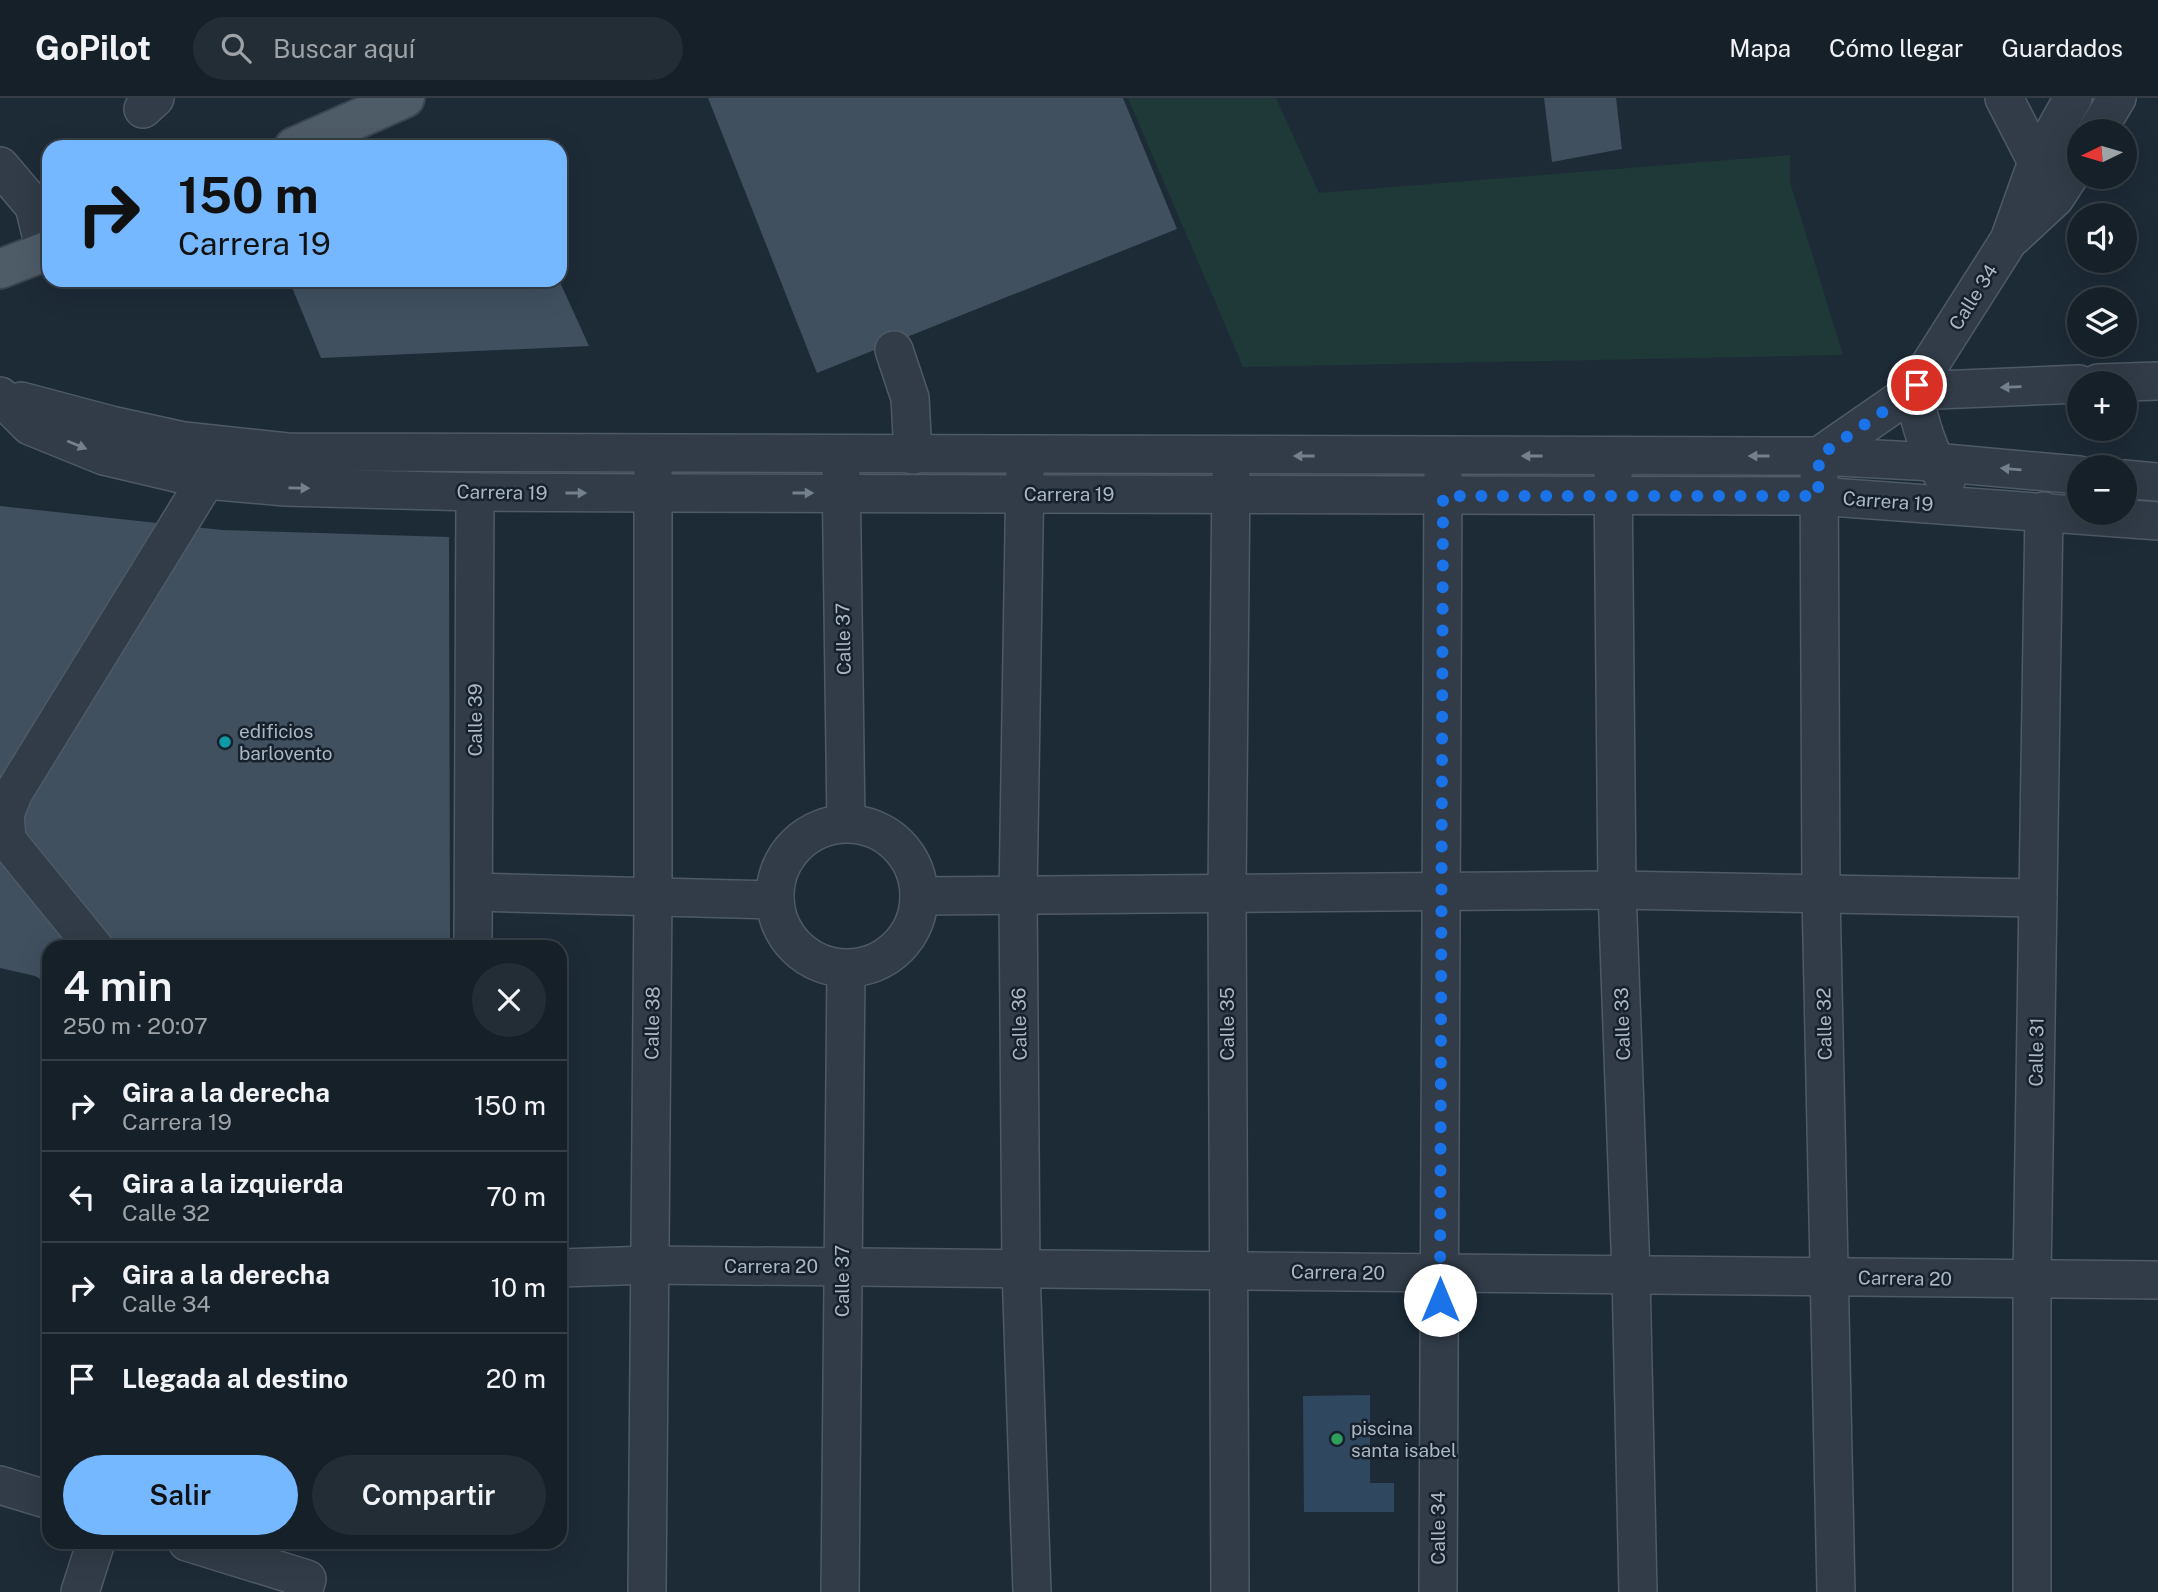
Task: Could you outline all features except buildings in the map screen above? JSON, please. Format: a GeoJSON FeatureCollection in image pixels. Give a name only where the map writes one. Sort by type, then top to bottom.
{"type":"FeatureCollection","features":[{"type":"Feature","properties":{"kind":"main road"},"geometry":{"type":"LineString","coordinates":[[310,140],[405,98]]}},
{"type":"Feature","properties":{"kind":"main road"},"geometry":{"type":"LineString","coordinates":[[0,269],[42,253]]}},
{"type":"Feature","properties":{"kind":"street"},"geometry":{"type":"LineString","coordinates":[[2004,98],[2037,162]]}},
{"type":"Feature","properties":{"kind":"street","name":"Calle 34"},"geometry":{"type":"LineString","coordinates":[[1819,456],[1913,391],[2009,240],[2037,162],[2073,98]]}},
{"type":"Feature","properties":{"kind":"street"},"geometry":{"type":"LineString","coordinates":[[2104,119],[2117,98]]}},
{"type":"Feature","properties":{"kind":"street"},"geometry":{"type":"LineString","coordinates":[[0,166],[34,205],[42,233]]}},
{"type":"Feature","properties":{"kind":"street","name":"Calle 34"},"geometry":{"type":"LineString","coordinates":[[2009,240],[2055,198],[2067,180]]}},
{"type":"Feature","properties":{"kind":"street"},"geometry":{"type":"LineString","coordinates":[[894,350],[910,398],[913,455]]}},
{"type":"Feature","properties":{"kind":"street"},"geometry":{"type":"LineString","coordinates":[[2137,382],[2158,381]]}},
{"type":"Feature","properties":{"kind":"street"},"geometry":{"type":"LineString","coordinates":[[1961,505],[1934,462],[1921,429],[1913,391],[2067,385]]}},
{"type":"Feature","properties":{"kind":"street","name":"Carrera 19"},"geometry":{"type":"LineString","coordinates":[[0,396],[184,441],[287,452],[1819,456],[1934,462],[2067,474]]}},
{"type":"Feature","properties":{"kind":"street","name":"Carrera 19"},"geometry":{"type":"LineString","coordinates":[[0,396],[30,426],[104,456],[206,480],[285,488],[654,493],[1818,496],[2158,521]]}},
{"type":"Feature","properties":{"kind":"street","name":"Calle 38"},"geometry":{"type":"LineString","coordinates":[[647,1592],[653,895],[652,454]]}},
{"type":"Feature","properties":{"kind":"street","name":"Calle 37"},"geometry":{"type":"LineString","coordinates":[[841,454],[846,823]]}},
{"type":"Feature","properties":{"kind":"street","name":"Calle 36"},"geometry":{"type":"LineString","coordinates":[[1026,455],[1018,895],[1021,1269],[1032,1592]]}},
{"type":"Feature","properties":{"kind":"street","name":"Calle 35"},"geometry":{"type":"LineString","coordinates":[[1230,1592],[1227,893],[1231,456]]}},
{"type":"Feature","properties":{"kind":"street","name":"Calle 34"},"geometry":{"type":"LineString","coordinates":[[1438,1592],[1442,456]]}},
{"type":"Feature","properties":{"kind":"street","name":"Calle 33"},"geometry":{"type":"LineString","coordinates":[[1613,456],[1617,890],[1631,1274],[1638,1592]]}},
{"type":"Feature","properties":{"kind":"street","name":"Calle 32"},"geometry":{"type":"LineString","coordinates":[[1819,456],[1821,894],[1836,1592]]}},
{"type":"Feature","properties":{"kind":"street"},"geometry":{"type":"LineString","coordinates":[[88,940],[7,840],[5,814],[14,792],[206,480]]}},
{"type":"Feature","properties":{"kind":"street"},"geometry":{"type":"LineString","coordinates":[[2137,480],[2158,482]]}},
{"type":"Feature","properties":{"kind":"street","name":"Calle 39"},"geometry":{"type":"LineString","coordinates":[[473,940],[475,492]]}},
{"type":"Feature","properties":{"kind":"street","name":"Calle 31"},"geometry":{"type":"LineString","coordinates":[[2032,1592],[2032,1279],[2043,511]]}},
{"type":"Feature","properties":{"kind":"street"},"geometry":{"type":"LineString","coordinates":[[846,823],[869,827],[889,837],[905,853],[916,873],[919,896],[916,919],[905,939],[890,955],[869,966],[846,970],[825,966],[805,956],[789,941],[778,921],[775,900],[777,876],[787,855],[803,838],[823,827],[846,823]]}},
{"type":"Feature","properties":{"kind":"street"},"geometry":{"type":"LineString","coordinates":[[919,896],[1617,890],[2038,898]]}},
{"type":"Feature","properties":{"kind":"street"},"geometry":{"type":"LineString","coordinates":[[474,892],[775,900]]}},
{"type":"Feature","properties":{"kind":"street","name":"Calle 37"},"geometry":{"type":"LineString","coordinates":[[840,1592],[846,970]]}},
{"type":"Feature","properties":{"kind":"street","name":"Carrera 20"},"geometry":{"type":"LineString","coordinates":[[567,1269],[649,1265],[842,1266],[2158,1280]]}},
{"type":"Feature","properties":{"kind":"street"},"geometry":{"type":"LineString","coordinates":[[0,1485],[42,1497]]}},
{"type":"Feature","properties":{"kind":"street"},"geometry":{"type":"LineString","coordinates":[[80,1592],[94,1549]]}},
{"type":"Feature","properties":{"kind":"street"},"geometry":{"type":"LineString","coordinates":[[210,1549],[307,1578],[303,1592]]}},
{"type":"Feature","properties":{"kind":"green space"},"geometry":{"type":"Polygon","coordinates":[[[1128,98],[1276,98],[1319,193],[1790,155],[1790,182],[1843,355],[1243,367],[1128,98]]]}},
{"type":"Feature","properties":{"kind":"water","name":"piscina santa isabel"},"geometry":{"type":"Polygon","coordinates":[[[1370,1395],[1370,1483],[1394,1483],[1394,1512],[1304,1512],[1303,1396],[1370,1395]]]}},
{"type":"Feature","properties":{"kind":"place","name":"edificios barlovento"},"geometry":{"type":"Point","coordinates":[225,742]}},
{"type":"Feature","properties":{"kind":"place","name":"piscina santa isabel"},"geometry":{"type":"Point","coordinates":[1337,1439]}},
{"type":"Feature","properties":{"kind":"route"},"geometry":{"type":"LineString","coordinates":[[1440,1300],[1443,496],[1818,496],[1819,456],[1913,391],[1917,385]]}}]}
